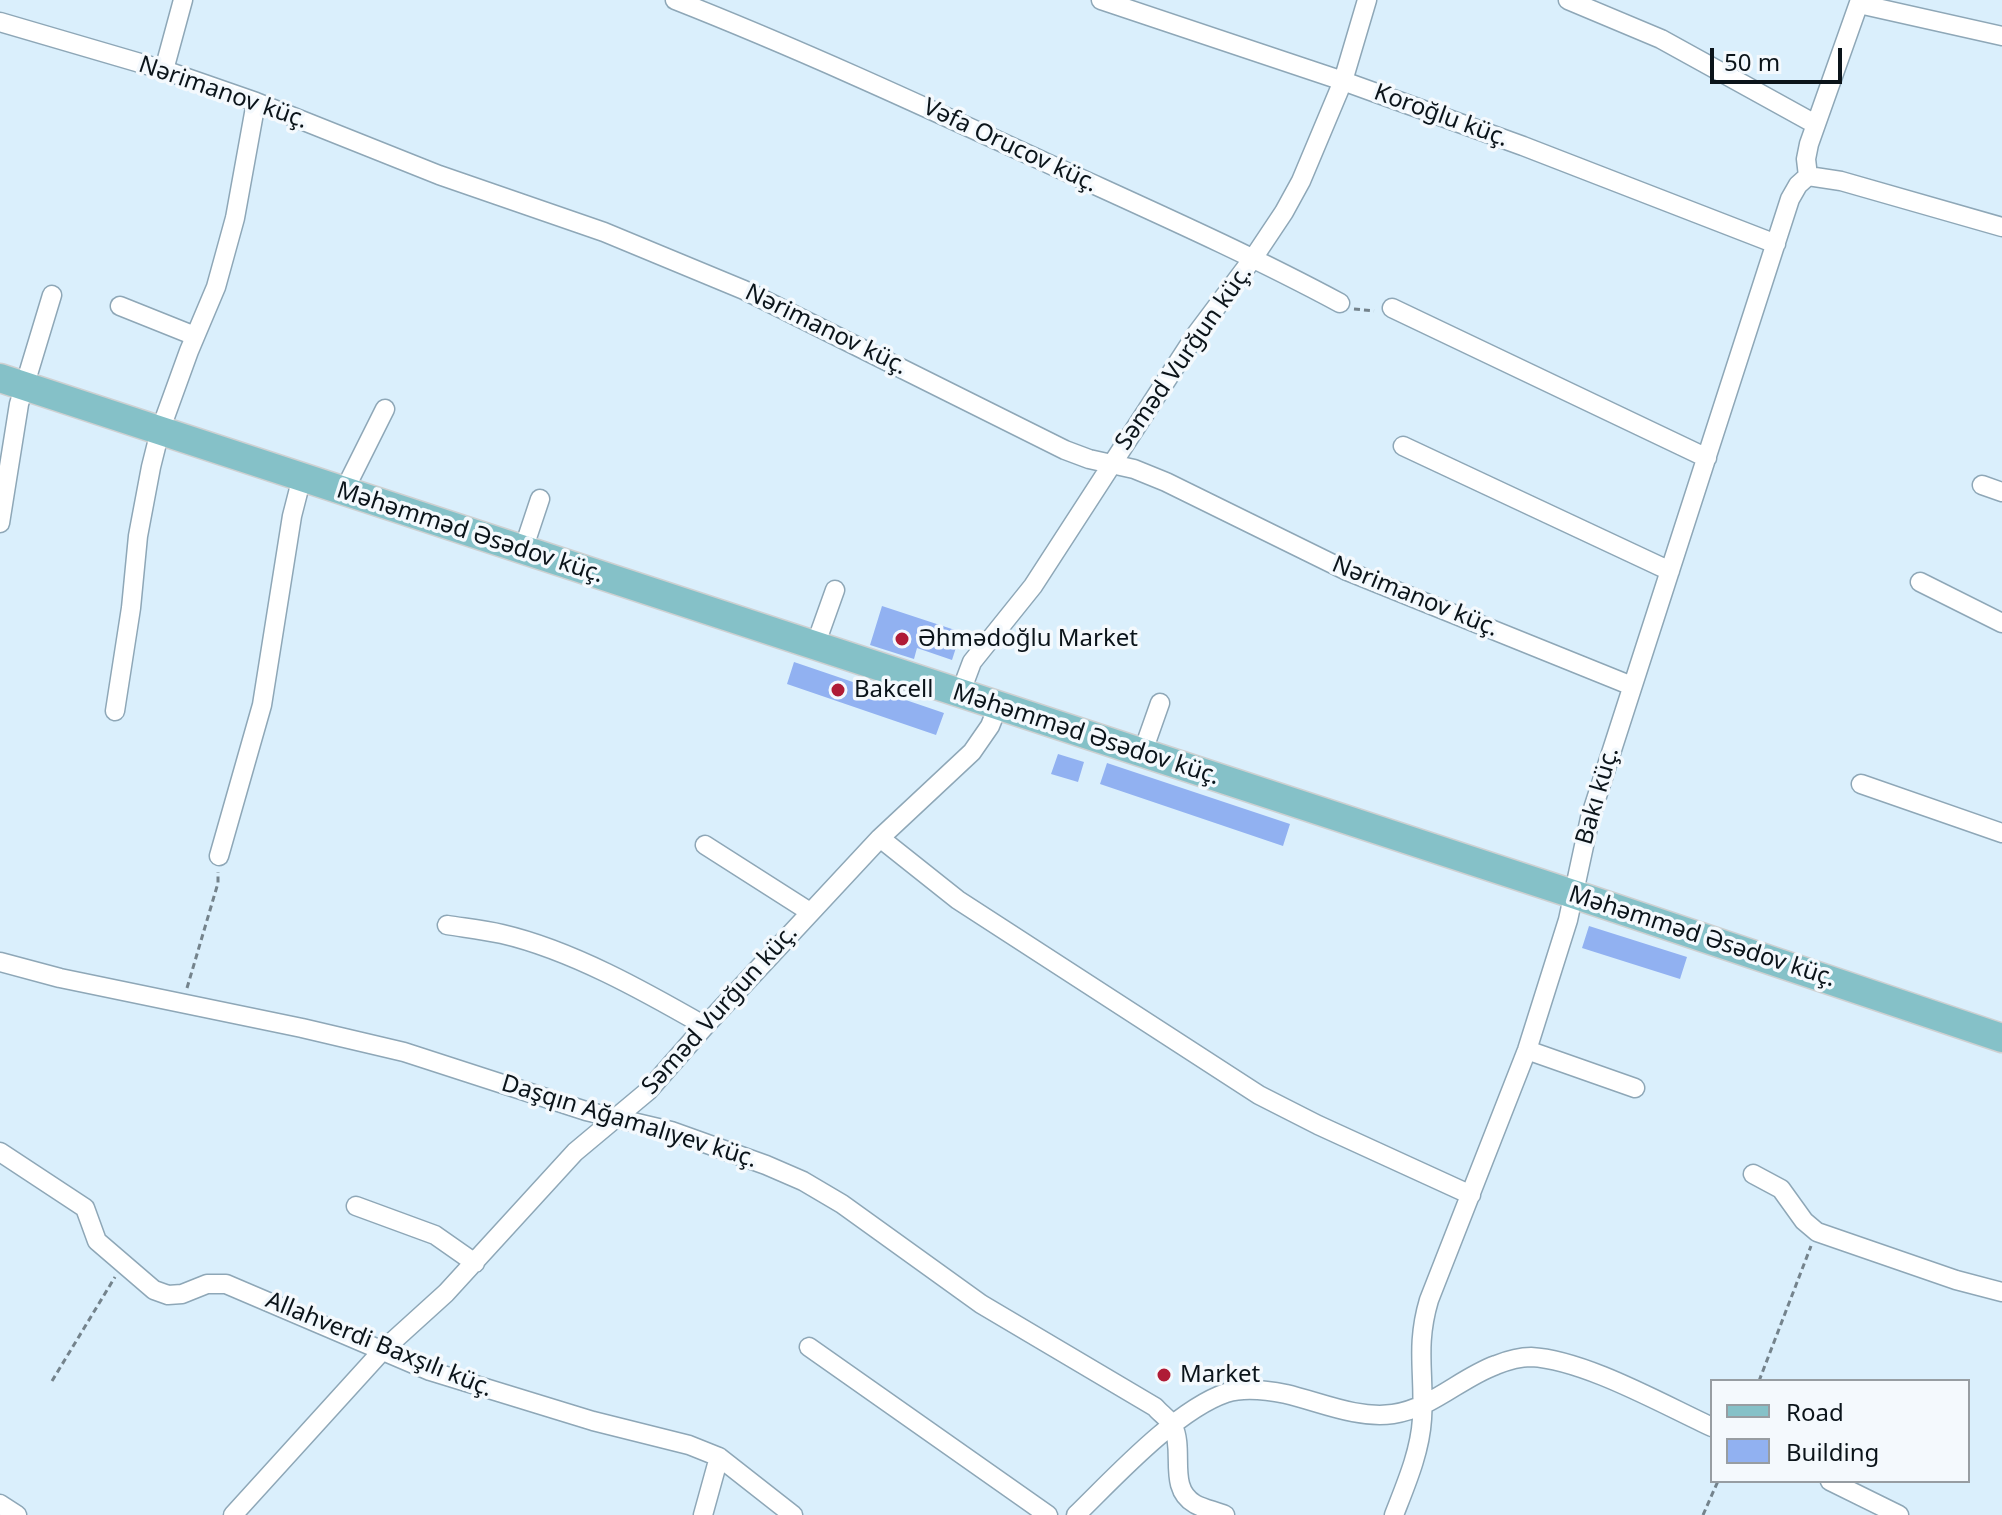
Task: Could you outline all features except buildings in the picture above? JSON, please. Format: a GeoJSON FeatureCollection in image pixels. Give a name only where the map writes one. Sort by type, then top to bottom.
{"type":"FeatureCollection","features":[{"type":"Feature","properties":{"kind":"main road","name":"Məhəmməd Əsədov küç."},"geometry":{"type":"LineString","coordinates":[[12,382],[1998,1035]]}},
{"type":"Feature","properties":{"kind":"street"},"geometry":{"type":"LineString","coordinates":[[164,70],[183,0]]}},
{"type":"Feature","properties":{"kind":"street","name":"Vəfa Orucov küç."},"geometry":{"type":"LineString","coordinates":[[675,0],[776,40],[1254,257],[1340,303]]}},
{"type":"Feature","properties":{"kind":"street","name":"Koroğlu küç."},"geometry":{"type":"LineString","coordinates":[[1101,0],[1343,81],[1523,146],[1776,244]]}},
{"type":"Feature","properties":{"kind":"street","name":"Səməd Vurğun küç."},"geometry":{"type":"LineString","coordinates":[[960,694],[972,662],[1033,586],[1197,333],[1254,257],[1301,181],[1343,81],[1367,0]]}},
{"type":"Feature","properties":{"kind":"street"},"geometry":{"type":"LineString","coordinates":[[1568,0],[1661,39],[1815,124]]}},
{"type":"Feature","properties":{"kind":"street"},"geometry":{"type":"LineString","coordinates":[[2002,36],[1859,2],[1815,124],[1806,159],[1808,176],[1841,181],[2002,227]]}},
{"type":"Feature","properties":{"kind":"street","name":"Nərimanov küç."},"geometry":{"type":"LineString","coordinates":[[0,22],[164,70],[256,102],[439,175],[604,232],[744,290],[1065,450],[1134,469],[1166,482],[1347,571],[1632,686]]}},
{"type":"Feature","properties":{"kind":"street"},"geometry":{"type":"LineString","coordinates":[[115,711],[131,608],[138,536],[160,431],[216,287],[235,218],[256,102]]}},
{"type":"Feature","properties":{"kind":"street","name":"Bakı küç."},"geometry":{"type":"LineString","coordinates":[[1394,1515],[1417,1449],[1422,1406],[1420,1345],[1429,1300],[1527,1050],[1559,953],[1590,818],[1632,686],[1790,199],[1808,176]]}},
{"type":"Feature","properties":{"kind":"street"},"geometry":{"type":"LineString","coordinates":[[0,523],[14,428],[12,382],[52,295]]}},
{"type":"Feature","properties":{"kind":"street"},"geometry":{"type":"LineString","coordinates":[[120,306],[195,336]]}},
{"type":"Feature","properties":{"kind":"street"},"geometry":{"type":"LineString","coordinates":[[1392,308],[1707,458]]}},
{"type":"Feature","properties":{"kind":"street"},"geometry":{"type":"LineString","coordinates":[[344,491],[385,409]]}},
{"type":"Feature","properties":{"kind":"street"},"geometry":{"type":"LineString","coordinates":[[1403,446],[1670,571]]}},
{"type":"Feature","properties":{"kind":"street"},"geometry":{"type":"LineString","coordinates":[[219,856],[262,705],[292,516],[302,477]]}},
{"type":"Feature","properties":{"kind":"street"},"geometry":{"type":"LineString","coordinates":[[1982,485],[2002,492]]}},
{"type":"Feature","properties":{"kind":"street"},"geometry":{"type":"LineString","coordinates":[[523,550],[540,499]]}},
{"type":"Feature","properties":{"kind":"street"},"geometry":{"type":"LineString","coordinates":[[1920,582],[2002,623]]}},
{"type":"Feature","properties":{"kind":"street"},"geometry":{"type":"LineString","coordinates":[[815,646],[835,590]]}},
{"type":"Feature","properties":{"kind":"street"},"geometry":{"type":"LineString","coordinates":[[1142,754],[1160,703]]}},
{"type":"Feature","properties":{"kind":"street","name":"Səməd Vurğun küç."},"geometry":{"type":"LineString","coordinates":[[233,1515],[382,1351],[475,1263],[575,1152],[648,1091],[880,838],[972,752],[990,726],[998,706]]}},
{"type":"Feature","properties":{"kind":"street"},"geometry":{"type":"LineString","coordinates":[[1861,784],[2002,833]]}},
{"type":"Feature","properties":{"kind":"street"},"geometry":{"type":"LineString","coordinates":[[880,838],[958,900],[1259,1095],[1471,1195]]}},
{"type":"Feature","properties":{"kind":"street"},"geometry":{"type":"LineString","coordinates":[[705,845],[810,912]]}},
{"type":"Feature","properties":{"kind":"street"},"geometry":{"type":"LineString","coordinates":[[447,925],[504,934],[565,956],[637,988],[705,1026]]}},
{"type":"Feature","properties":{"kind":"street","name":"Daşqın Ağamalıyev küç."},"geometry":{"type":"LineString","coordinates":[[0,962],[60,978],[404,1052],[586,1111],[671,1131],[803,1181],[842,1204],[981,1304],[1155,1407],[1173,1426]]}},
{"type":"Feature","properties":{"kind":"street"},"geometry":{"type":"LineString","coordinates":[[1527,1050],[1635,1088]]}},
{"type":"Feature","properties":{"kind":"street","name":"Allahverdi Baxşılı küç."},"geometry":{"type":"LineString","coordinates":[[0,1152],[85,1208],[97,1241],[154,1290],[168,1295],[182,1294],[207,1284],[226,1284],[430,1371],[593,1421],[689,1445],[719,1457],[793,1515]]}},
{"type":"Feature","properties":{"kind":"street"},"geometry":{"type":"LineString","coordinates":[[1753,1174],[1781,1189],[1804,1221],[1817,1232],[1956,1280],[2002,1292]]}},
{"type":"Feature","properties":{"kind":"street"},"geometry":{"type":"LineString","coordinates":[[356,1206],[435,1235],[475,1263]]}},
{"type":"Feature","properties":{"kind":"street"},"geometry":{"type":"LineString","coordinates":[[809,1347],[1048,1515]]}},
{"type":"Feature","properties":{"kind":"street"},"geometry":{"type":"LineString","coordinates":[[1076,1515],[1173,1426],[1226,1393],[1246,1389],[1283,1393],[1355,1412],[1391,1414],[1422,1406],[1495,1365],[1529,1357],[1558,1362],[1597,1375],[1710,1426]]}},
{"type":"Feature","properties":{"kind":"street"},"geometry":{"type":"LineString","coordinates":[[1173,1426],[1178,1450],[1179,1484],[1183,1494],[1194,1504],[1225,1515]]}},
{"type":"Feature","properties":{"kind":"street"},"geometry":{"type":"LineString","coordinates":[[703,1515],[719,1457]]}},
{"type":"Feature","properties":{"kind":"street"},"geometry":{"type":"LineString","coordinates":[[1834,1483],[1899,1515]]}},
{"type":"Feature","properties":{"kind":"street"},"geometry":{"type":"LineString","coordinates":[[0,1504],[17,1515]]}},
{"type":"Feature","properties":{"kind":"path"},"geometry":{"type":"LineString","coordinates":[[1340,303],[1360,311],[1392,308]]}},
{"type":"Feature","properties":{"kind":"path"},"geometry":{"type":"LineString","coordinates":[[183,1003],[218,883],[219,856]]}},
{"type":"Feature","properties":{"kind":"path"},"geometry":{"type":"LineString","coordinates":[[1760,1379],[1817,1232]]}},
{"type":"Feature","properties":{"kind":"path"},"geometry":{"type":"LineString","coordinates":[[52,1381],[123,1263]]}},
{"type":"Feature","properties":{"kind":"path"},"geometry":{"type":"LineString","coordinates":[[1703,1515],[1717,1483]]}},
{"type":"Feature","properties":{"kind":"place","name":"Əhmədoğlu Market"},"geometry":{"type":"Point","coordinates":[902,639]}},
{"type":"Feature","properties":{"kind":"place","name":"Bakcell"},"geometry":{"type":"Point","coordinates":[838,690]}},
{"type":"Feature","properties":{"kind":"place","name":"Market"},"geometry":{"type":"Point","coordinates":[1164,1375]}}]}
